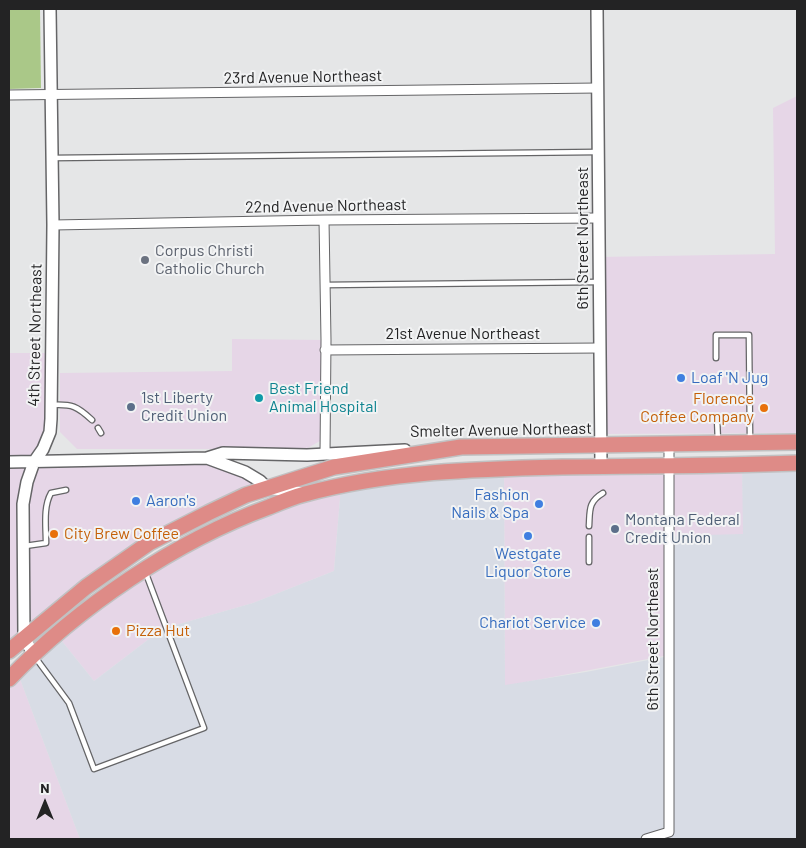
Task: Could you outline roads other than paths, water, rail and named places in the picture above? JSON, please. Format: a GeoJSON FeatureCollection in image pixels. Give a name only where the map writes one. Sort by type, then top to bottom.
{"type":"FeatureCollection","features":[{"type":"Feature","properties":{"kind":"highway","name":"Smelter Avenue Northeast"},"geometry":{"type":"LineString","coordinates":[[461,446],[797,442]]}},
{"type":"Feature","properties":{"kind":"highway"},"geometry":{"type":"LineString","coordinates":[[9,651],[92,582],[149,543],[208,512],[246,495],[334,467],[461,446]]}},
{"type":"Feature","properties":{"kind":"highway"},"geometry":{"type":"LineString","coordinates":[[9,679],[33,654],[108,594],[145,570],[204,536],[244,516],[304,494],[376,479],[447,471],[495,468],[797,463]]}},
{"type":"Feature","properties":{"kind":"street","name":"4th Street Northeast"},"geometry":{"type":"LineString","coordinates":[[33,654],[24,637],[23,504],[34,462],[43,449],[50,432],[53,226],[50,9]]}},
{"type":"Feature","properties":{"kind":"street","name":"6th Street Northeast"},"geometry":{"type":"LineString","coordinates":[[597,9],[601,467]]}},
{"type":"Feature","properties":{"kind":"street","name":"23rd Avenue Northeast"},"geometry":{"type":"LineString","coordinates":[[9,95],[598,88]]}},
{"type":"Feature","properties":{"kind":"street","name":"22nd Avenue Northeast"},"geometry":{"type":"LineString","coordinates":[[53,226],[324,220],[599,218]]}},
{"type":"Feature","properties":{"kind":"street"},"geometry":{"type":"LineString","coordinates":[[324,220],[325,454]]}},
{"type":"Feature","properties":{"kind":"street","name":"21st Avenue Northeast"},"geometry":{"type":"LineString","coordinates":[[326,350],[600,348]]}},
{"type":"Feature","properties":{"kind":"street","name":"6th Street Northeast"},"geometry":{"type":"LineString","coordinates":[[646,839],[669,832],[669,445]]}},
{"type":"Feature","properties":{"kind":"street","name":"Smelter Avenue Northeast"},"geometry":{"type":"LineString","coordinates":[[9,462],[207,458],[223,453],[325,454],[461,446]]}},
{"type":"Feature","properties":{"kind":"street","name":"Smelter Avenue Northeast"},"geometry":{"type":"LineString","coordinates":[[207,458],[245,472],[260,481],[267,488],[304,494]]}},
{"type":"Feature","properties":{"kind":"lane"},"geometry":{"type":"LineString","coordinates":[[52,158],[598,152]]}},
{"type":"Feature","properties":{"kind":"lane"},"geometry":{"type":"LineString","coordinates":[[325,285],[599,282]]}},
{"type":"Feature","properties":{"kind":"lane"},"geometry":{"type":"LineString","coordinates":[[716,358],[716,335],[749,335],[750,443]]}},
{"type":"Feature","properties":{"kind":"lane"},"geometry":{"type":"LineString","coordinates":[[51,405],[73,405],[92,420]]}},
{"type":"Feature","properties":{"kind":"lane"},"geometry":{"type":"LineString","coordinates":[[718,418],[718,444]]}},
{"type":"Feature","properties":{"kind":"lane"},"geometry":{"type":"LineString","coordinates":[[98,428],[101,433]]}},
{"type":"Feature","properties":{"kind":"lane"},"geometry":{"type":"LineString","coordinates":[[24,546],[46,543],[48,498],[51,492],[66,490]]}},
{"type":"Feature","properties":{"kind":"lane"},"geometry":{"type":"LineString","coordinates":[[590,526],[590,508],[594,498],[603,493]]}},
{"type":"Feature","properties":{"kind":"lane"},"geometry":{"type":"LineString","coordinates":[[589,562],[590,537]]}},
{"type":"Feature","properties":{"kind":"lane"},"geometry":{"type":"LineString","coordinates":[[33,654],[69,703],[94,769],[204,728],[145,570]]}},
{"type":"Feature","properties":{"kind":"place","name":"Corpus Christi Catholic Church"},"geometry":{"type":"Point","coordinates":[145,260]}},
{"type":"Feature","properties":{"kind":"place","name":"Loaf 'N Jug"},"geometry":{"type":"Point","coordinates":[681,378]}},
{"type":"Feature","properties":{"kind":"place","name":"Best Friend Animal Hospital"},"geometry":{"type":"Point","coordinates":[259,398]}},
{"type":"Feature","properties":{"kind":"place","name":"1st Liberty Credit Union"},"geometry":{"type":"Point","coordinates":[131,407]}},
{"type":"Feature","properties":{"kind":"place","name":"Florence Coffee Company"},"geometry":{"type":"Point","coordinates":[764,408]}},
{"type":"Feature","properties":{"kind":"place","name":"Aaron's"},"geometry":{"type":"Point","coordinates":[136,501]}},
{"type":"Feature","properties":{"kind":"place","name":"Fashion Nails & Spa"},"geometry":{"type":"Point","coordinates":[539,504]}},
{"type":"Feature","properties":{"kind":"place","name":"Montana Federal Credit Union"},"geometry":{"type":"Point","coordinates":[615,529]}},
{"type":"Feature","properties":{"kind":"place","name":"City Brew Coffee"},"geometry":{"type":"Point","coordinates":[54,534]}},
{"type":"Feature","properties":{"kind":"place","name":"Westgate Liquor Store"},"geometry":{"type":"Point","coordinates":[528,536]}},
{"type":"Feature","properties":{"kind":"place","name":"Chariot Service"},"geometry":{"type":"Point","coordinates":[596,623]}},
{"type":"Feature","properties":{"kind":"place","name":"Pizza Hut"},"geometry":{"type":"Point","coordinates":[116,631]}}]}
